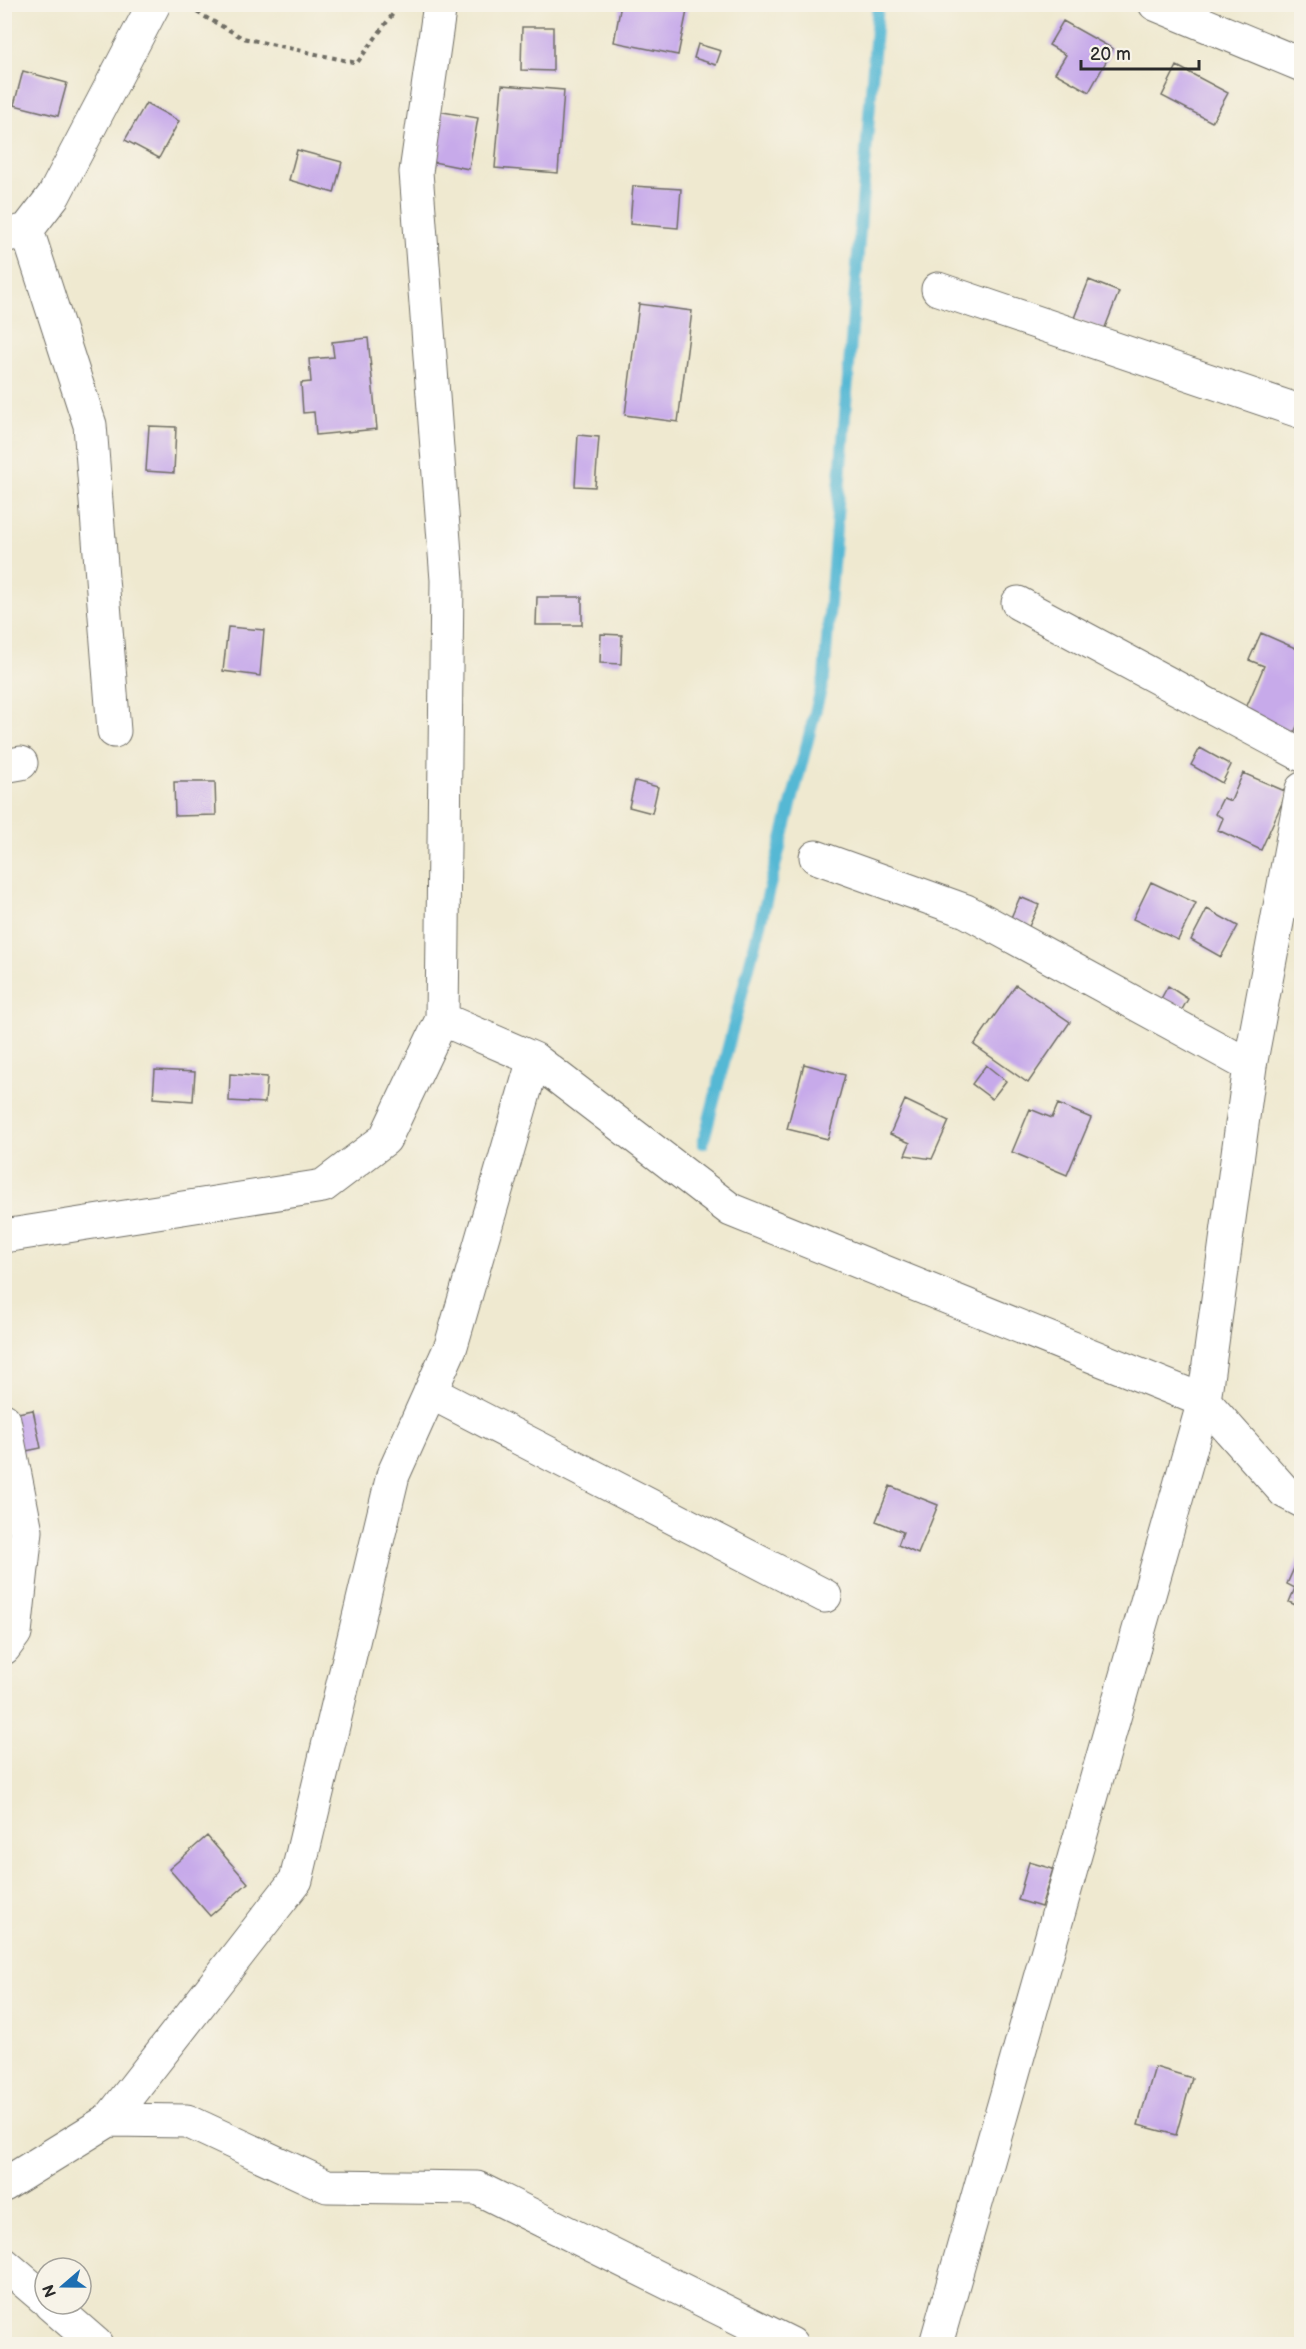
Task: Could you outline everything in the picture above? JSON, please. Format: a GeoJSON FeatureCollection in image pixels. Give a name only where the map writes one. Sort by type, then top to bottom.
{"type":"FeatureCollection","features":[{"type":"Feature","properties":{"kind":"street"},"geometry":{"type":"LineString","coordinates":[[114,731],[90,425],[16,233],[54,195],[154,4]]}},
{"type":"Feature","properties":{"kind":"street"},"geometry":{"type":"LineString","coordinates":[[4,1236],[323,1186],[384,1139],[442,1019],[447,580],[416,172],[440,4]]}},
{"type":"Feature","properties":{"kind":"street"},"geometry":{"type":"LineString","coordinates":[[1155,4],[1302,65]]}},
{"type":"Feature","properties":{"kind":"street"},"geometry":{"type":"LineString","coordinates":[[938,289],[1302,412]]}},
{"type":"Feature","properties":{"kind":"street"},"geometry":{"type":"LineString","coordinates":[[1018,603],[1302,755]]}},
{"type":"Feature","properties":{"kind":"street"},"geometry":{"type":"LineString","coordinates":[[936,2344],[1204,1401],[1250,1066],[1302,789]]}},
{"type":"Feature","properties":{"kind":"street"},"geometry":{"type":"LineString","coordinates":[[816,857],[966,911],[1250,1066]]}},
{"type":"Feature","properties":{"kind":"street"},"geometry":{"type":"LineString","coordinates":[[442,1019],[534,1059],[731,1210],[1204,1401],[1285,1492],[1302,1501]]}},
{"type":"Feature","properties":{"kind":"street"},"geometry":{"type":"LineString","coordinates":[[4,2185],[109,2120],[296,1880],[393,1475],[451,1346],[534,1059]]}},
{"type":"Feature","properties":{"kind":"street"},"geometry":{"type":"LineString","coordinates":[[430,1392],[825,1596]]}},
{"type":"Feature","properties":{"kind":"street"},"geometry":{"type":"LineString","coordinates":[[4,1420],[26,1531],[15,1633],[4,1648]]}},
{"type":"Feature","properties":{"kind":"street"},"geometry":{"type":"LineString","coordinates":[[109,2120],[187,2121],[327,2186],[477,2188],[787,2344]]}},
{"type":"Feature","properties":{"kind":"street"},"geometry":{"type":"LineString","coordinates":[[4,2264],[33,2289]]}},
{"type":"Feature","properties":{"kind":"street"},"geometry":{"type":"LineString","coordinates":[[64,2316],[96,2344]]}},
{"type":"Feature","properties":{"kind":"path"},"geometry":{"type":"LineString","coordinates":[[184,4],[243,38],[357,63],[400,4]]}},
{"type":"Feature","properties":{"kind":"building"},"geometry":{"type":"Polygon","coordinates":[[[621,4],[688,6],[678,55],[614,42],[621,4]]]}},
{"type":"Feature","properties":{"kind":"building"},"geometry":{"type":"Polygon","coordinates":[[[1063,21],[1113,49],[1089,92],[1055,73],[1066,55],[1049,45],[1063,21]]]}},
{"type":"Feature","properties":{"kind":"building"},"geometry":{"type":"Polygon","coordinates":[[[522,27],[553,27],[553,71],[521,70],[522,27]]]}},
{"type":"Feature","properties":{"kind":"building"},"geometry":{"type":"Polygon","coordinates":[[[698,44],[721,51],[716,65],[694,58],[698,44]]]}},
{"type":"Feature","properties":{"kind":"building"},"geometry":{"type":"Polygon","coordinates":[[[1177,66],[1228,93],[1212,122],[1162,96],[1177,66]]]}},
{"type":"Feature","properties":{"kind":"building"},"geometry":{"type":"Polygon","coordinates":[[[23,71],[67,83],[58,116],[14,105],[23,71]]]}},
{"type":"Feature","properties":{"kind":"building"},"geometry":{"type":"Polygon","coordinates":[[[502,85],[564,90],[558,173],[495,168],[502,85]]]}},
{"type":"Feature","properties":{"kind":"building"},"geometry":{"type":"Polygon","coordinates":[[[146,103],[179,121],[159,158],[125,140],[146,103]]]}},
{"type":"Feature","properties":{"kind":"building"},"geometry":{"type":"Polygon","coordinates":[[[437,111],[478,118],[469,169],[428,161],[437,111]]]}},
{"type":"Feature","properties":{"kind":"building"},"geometry":{"type":"Polygon","coordinates":[[[297,150],[342,162],[334,193],[289,180],[297,150]]]}},
{"type":"Feature","properties":{"kind":"building"},"geometry":{"type":"Polygon","coordinates":[[[633,186],[681,189],[678,228],[630,224],[633,186]]]}},
{"type":"Feature","properties":{"kind":"building"},"geometry":{"type":"Polygon","coordinates":[[[1089,280],[1119,292],[1104,330],[1074,318],[1089,280]]]}},
{"type":"Feature","properties":{"kind":"building"},"geometry":{"type":"Polygon","coordinates":[[[639,304],[692,311],[678,422],[625,415],[639,304]]]}},
{"type":"Feature","properties":{"kind":"building"},"geometry":{"type":"Polygon","coordinates":[[[368,338],[377,429],[316,435],[314,412],[303,413],[301,383],[311,382],[309,359],[334,357],[332,342],[368,338]]]}},
{"type":"Feature","properties":{"kind":"building"},"geometry":{"type":"Polygon","coordinates":[[[149,426],[176,427],[174,473],[146,471],[149,426]]]}},
{"type":"Feature","properties":{"kind":"building"},"geometry":{"type":"Polygon","coordinates":[[[578,435],[599,437],[595,487],[575,486],[578,435]]]}},
{"type":"Feature","properties":{"kind":"building"},"geometry":{"type":"Polygon","coordinates":[[[537,597],[582,597],[582,625],[536,625],[537,597]]]}},
{"type":"Feature","properties":{"kind":"building"},"geometry":{"type":"Polygon","coordinates":[[[228,627],[264,630],[260,676],[223,671],[228,627]]]}},
{"type":"Feature","properties":{"kind":"building"},"geometry":{"type":"Polygon","coordinates":[[[1261,633],[1302,651],[1302,716],[1292,737],[1243,715],[1264,666],[1249,660],[1261,633]]]}},
{"type":"Feature","properties":{"kind":"building"},"geometry":{"type":"Polygon","coordinates":[[[601,634],[622,635],[621,664],[600,663],[601,634]]]}},
{"type":"Feature","properties":{"kind":"building"},"geometry":{"type":"Polygon","coordinates":[[[1200,748],[1231,765],[1222,783],[1191,765],[1200,748]]]}},
{"type":"Feature","properties":{"kind":"building"},"geometry":{"type":"Polygon","coordinates":[[[1243,773],[1287,792],[1261,850],[1218,830],[1223,818],[1215,814],[1223,798],[1231,801],[1243,773]]]}},
{"type":"Feature","properties":{"kind":"building"},"geometry":{"type":"Polygon","coordinates":[[[635,781],[658,787],[652,813],[629,807],[635,781]]]}},
{"type":"Feature","properties":{"kind":"building"},"geometry":{"type":"Polygon","coordinates":[[[174,782],[215,782],[216,815],[175,816],[174,782]]]}},
{"type":"Feature","properties":{"kind":"building"},"geometry":{"type":"Polygon","coordinates":[[[1151,882],[1196,903],[1178,940],[1133,919],[1151,882]]]}},
{"type":"Feature","properties":{"kind":"building"},"geometry":{"type":"Polygon","coordinates":[[[1020,897],[1039,905],[1024,937],[1006,929],[1020,897]]]}},
{"type":"Feature","properties":{"kind":"building"},"geometry":{"type":"Polygon","coordinates":[[[1207,909],[1238,926],[1221,957],[1191,940],[1207,909]]]}},
{"type":"Feature","properties":{"kind":"building"},"geometry":{"type":"Polygon","coordinates":[[[1016,985],[1070,1022],[1028,1083],[974,1045],[1016,985]]]}},
{"type":"Feature","properties":{"kind":"building"},"geometry":{"type":"Polygon","coordinates":[[[1168,986],[1188,999],[1172,1027],[1152,1015],[1168,986]]]}},
{"type":"Feature","properties":{"kind":"building"},"geometry":{"type":"Polygon","coordinates":[[[804,1064],[845,1075],[828,1139],[787,1129],[804,1064]]]}},
{"type":"Feature","properties":{"kind":"building"},"geometry":{"type":"Polygon","coordinates":[[[986,1065],[1006,1081],[992,1099],[972,1084],[986,1065]]]}},
{"type":"Feature","properties":{"kind":"building"},"geometry":{"type":"Polygon","coordinates":[[[155,1070],[195,1072],[193,1101],[153,1098],[155,1070]]]}},
{"type":"Feature","properties":{"kind":"building"},"geometry":{"type":"Polygon","coordinates":[[[230,1074],[267,1077],[265,1103],[229,1101],[230,1074]]]}},
{"type":"Feature","properties":{"kind":"building"},"geometry":{"type":"Polygon","coordinates":[[[905,1100],[949,1121],[932,1159],[905,1155],[910,1143],[890,1134],[905,1100]]]}},
{"type":"Feature","properties":{"kind":"building"},"geometry":{"type":"Polygon","coordinates":[[[1058,1104],[1091,1118],[1067,1175],[1012,1152],[1030,1109],[1052,1118],[1058,1104]]]}},
{"type":"Feature","properties":{"kind":"building"},"geometry":{"type":"Polygon","coordinates":[[[33,1410],[41,1448],[16,1453],[8,1415],[33,1410]]]}},
{"type":"Feature","properties":{"kind":"building"},"geometry":{"type":"Polygon","coordinates":[[[890,1486],[938,1505],[918,1554],[898,1545],[903,1532],[876,1521],[890,1486]]]}},
{"type":"Feature","properties":{"kind":"building"},"geometry":{"type":"Polygon","coordinates":[[[1299,1557],[1302,1558],[1302,1608],[1289,1602],[1295,1588],[1287,1584],[1299,1557]]]}},
{"type":"Feature","properties":{"kind":"building"},"geometry":{"type":"Polygon","coordinates":[[[207,1836],[248,1883],[210,1916],[169,1869],[207,1836]]]}},
{"type":"Feature","properties":{"kind":"building"},"geometry":{"type":"Polygon","coordinates":[[[1029,1862],[1053,1869],[1041,1907],[1018,1900],[1029,1862]]]}},
{"type":"Feature","properties":{"kind":"building"},"geometry":{"type":"Polygon","coordinates":[[[1155,2067],[1192,2078],[1176,2135],[1138,2125],[1155,2067]]]}},
{"type":"Feature","properties":{"kind":"waterway"},"geometry":{"type":"LineString","coordinates":[[703,1143],[824,678],[878,4]]}}]}
